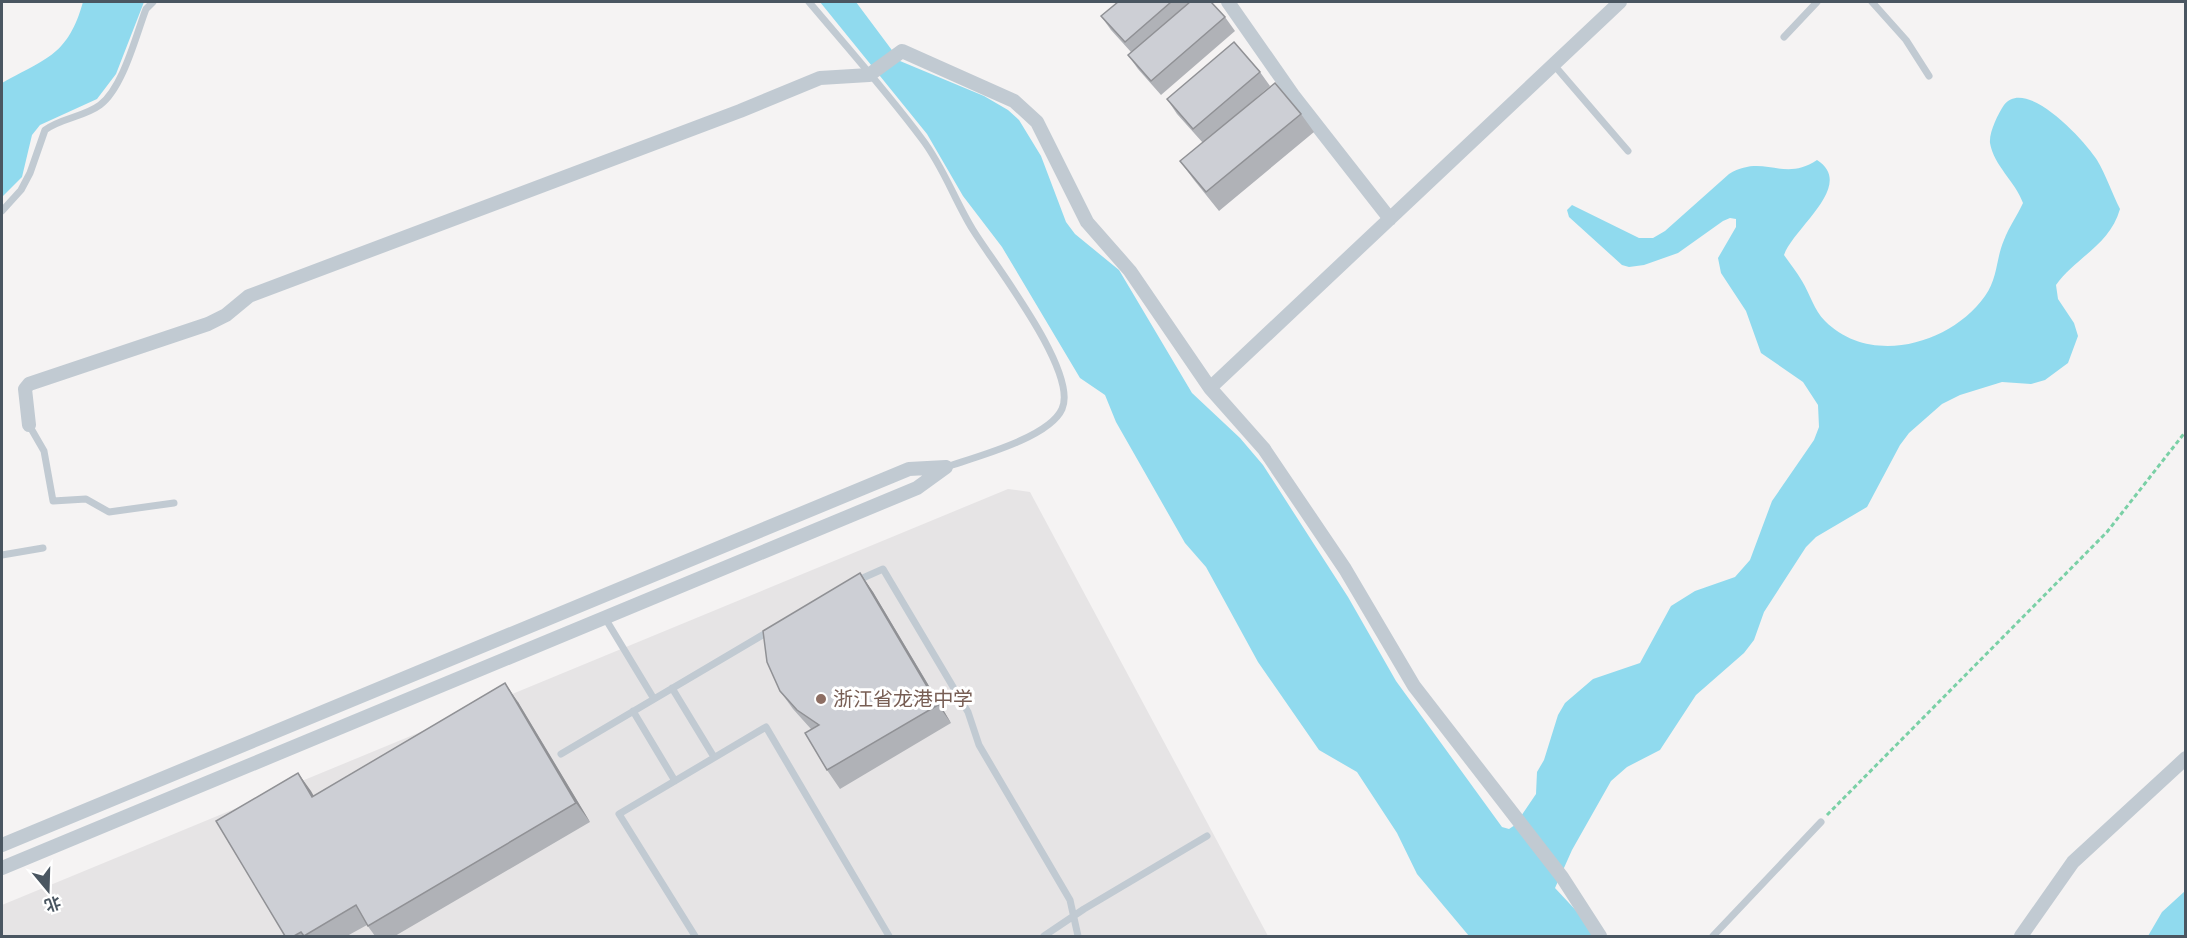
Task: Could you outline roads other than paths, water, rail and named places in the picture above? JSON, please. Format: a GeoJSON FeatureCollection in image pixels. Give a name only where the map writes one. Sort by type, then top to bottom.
{"type":"FeatureCollection","features":[{"type":"Feature","properties":{"kind":"street"},"geometry":{"type":"LineString","coordinates":[[1228,2],[1293,95],[1390,219]]}},
{"type":"Feature","properties":{"kind":"street"},"geometry":{"type":"LineString","coordinates":[[1210,388],[1620,2]]}},
{"type":"Feature","properties":{"kind":"street"},"geometry":{"type":"LineString","coordinates":[[29,425],[25,389],[29,384],[208,324],[226,315],[249,296],[740,111],[820,78],[869,75],[902,51],[1014,101],[1029,113],[1040,127],[1087,222],[1130,272],[1210,388],[1251,432],[1270,458],[1345,569],[1414,686],[1562,877],[1600,936]]}},
{"type":"Feature","properties":{"kind":"street"},"geometry":{"type":"LineString","coordinates":[[2,868],[917,488],[946,467]]}},
{"type":"Feature","properties":{"kind":"street"},"geometry":{"type":"LineString","coordinates":[[2,845],[909,469],[946,467]]}},
{"type":"Feature","properties":{"kind":"street"},"geometry":{"type":"LineString","coordinates":[[2021,936],[2073,862],[2186,758]]}},
{"type":"Feature","properties":{"kind":"lane"},"geometry":{"type":"LineString","coordinates":[[2,211],[21,190],[45,130],[91,111],[114,91],[146,9],[153,2]]}},
{"type":"Feature","properties":{"kind":"lane"},"geometry":{"type":"LineString","coordinates":[[809,2],[923,140],[973,231],[1041,333],[1065,389],[1062,410],[1052,422],[1027,437],[946,467]]}},
{"type":"Feature","properties":{"kind":"lane"},"geometry":{"type":"LineString","coordinates":[[1784,37],[1817,2]]}},
{"type":"Feature","properties":{"kind":"lane"},"geometry":{"type":"LineString","coordinates":[[1872,2],[1906,40],[1929,76]]}},
{"type":"Feature","properties":{"kind":"lane"},"geometry":{"type":"LineString","coordinates":[[1554,65],[1628,151]]}},
{"type":"Feature","properties":{"kind":"lane"},"geometry":{"type":"LineString","coordinates":[[29,425],[44,451],[53,501],[86,499],[110,512],[174,503]]}},
{"type":"Feature","properties":{"kind":"lane"},"geometry":{"type":"LineString","coordinates":[[2,555],[43,548]]}},
{"type":"Feature","properties":{"kind":"lane"},"geometry":{"type":"LineString","coordinates":[[847,586],[883,569],[968,712],[980,745],[1070,900],[1078,936]]}},
{"type":"Feature","properties":{"kind":"lane"},"geometry":{"type":"LineString","coordinates":[[605,618],[654,699]]}},
{"type":"Feature","properties":{"kind":"lane"},"geometry":{"type":"LineString","coordinates":[[561,754],[779,625]]}},
{"type":"Feature","properties":{"kind":"lane"},"geometry":{"type":"LineString","coordinates":[[672,688],[714,757]]}},
{"type":"Feature","properties":{"kind":"lane"},"geometry":{"type":"LineString","coordinates":[[633,711],[675,781]]}},
{"type":"Feature","properties":{"kind":"lane"},"geometry":{"type":"LineString","coordinates":[[695,936],[620,814],[766,727],[889,936]]}},
{"type":"Feature","properties":{"kind":"lane"},"geometry":{"type":"LineString","coordinates":[[1713,936],[1821,822]]}},
{"type":"Feature","properties":{"kind":"lane"},"geometry":{"type":"LineString","coordinates":[[1044,936],[1207,836]]}},
{"type":"Feature","properties":{"kind":"water"},"geometry":{"type":"Polygon","coordinates":[[[83,2],[144,2],[116,74],[97,99],[40,125],[32,135],[22,177],[2,197],[2,83],[54,53],[63,44],[77,20],[83,2]]]}},
{"type":"Feature","properties":{"kind":"water"},"geometry":{"type":"Polygon","coordinates":[[[820,2],[856,2],[900,61],[984,96],[1008,110],[1019,120],[1041,156],[1066,222],[1075,234],[1119,270],[1192,393],[1240,438],[1263,465],[1348,597],[1396,681],[1502,827],[1509,829],[1515,825],[1536,794],[1537,772],[1544,760],[1558,715],[1565,703],[1593,679],[1640,663],[1671,606],[1695,591],[1735,577],[1750,560],[1772,501],[1814,440],[1819,427],[1818,405],[1803,382],[1761,353],[1746,311],[1721,273],[1718,258],[1736,227],[1736,219],[1730,218],[1723,221],[1678,253],[1644,265],[1629,267],[1622,265],[1569,217],[1567,210],[1572,205],[1639,238],[1653,238],[1665,231],[1729,174],[1741,168],[1763,166],[1794,169],[1817,160],[1827,170],[1830,181],[1826,194],[1784,255],[1825,321],[1844,335],[1865,343],[1887,346],[1910,344],[1952,327],[1970,313],[1989,289],[2004,240],[2023,203],[1996,159],[1990,143],[1992,129],[1999,113],[2004,105],[2014,98],[2026,99],[2040,105],[2054,114],[2080,139],[2097,160],[2120,209],[2109,232],[2056,285],[2058,299],[2074,323],[2078,336],[2068,363],[2045,380],[2031,384],[2002,382],[1960,395],[1942,404],[1909,433],[1900,445],[1867,507],[1816,537],[1806,547],[1764,612],[1754,640],[1744,653],[1696,695],[1660,750],[1627,767],[1611,781],[1572,850],[1555,888],[1583,918],[1593,936],[1469,936],[1417,874],[1397,833],[1357,772],[1319,750],[1258,662],[1206,567],[1185,543],[1116,422],[1105,395],[1080,378],[1002,247],[963,196],[927,134],[820,2]]]}},
{"type":"Feature","properties":{"kind":"water"},"geometry":{"type":"Polygon","coordinates":[[[2185,891],[2185,936],[2148,936],[2162,912],[2185,891]]]}},
{"type":"Feature","properties":{"kind":"place","name":"浙江省龙港中学"},"geometry":{"type":"Point","coordinates":[821,699]}}]}
